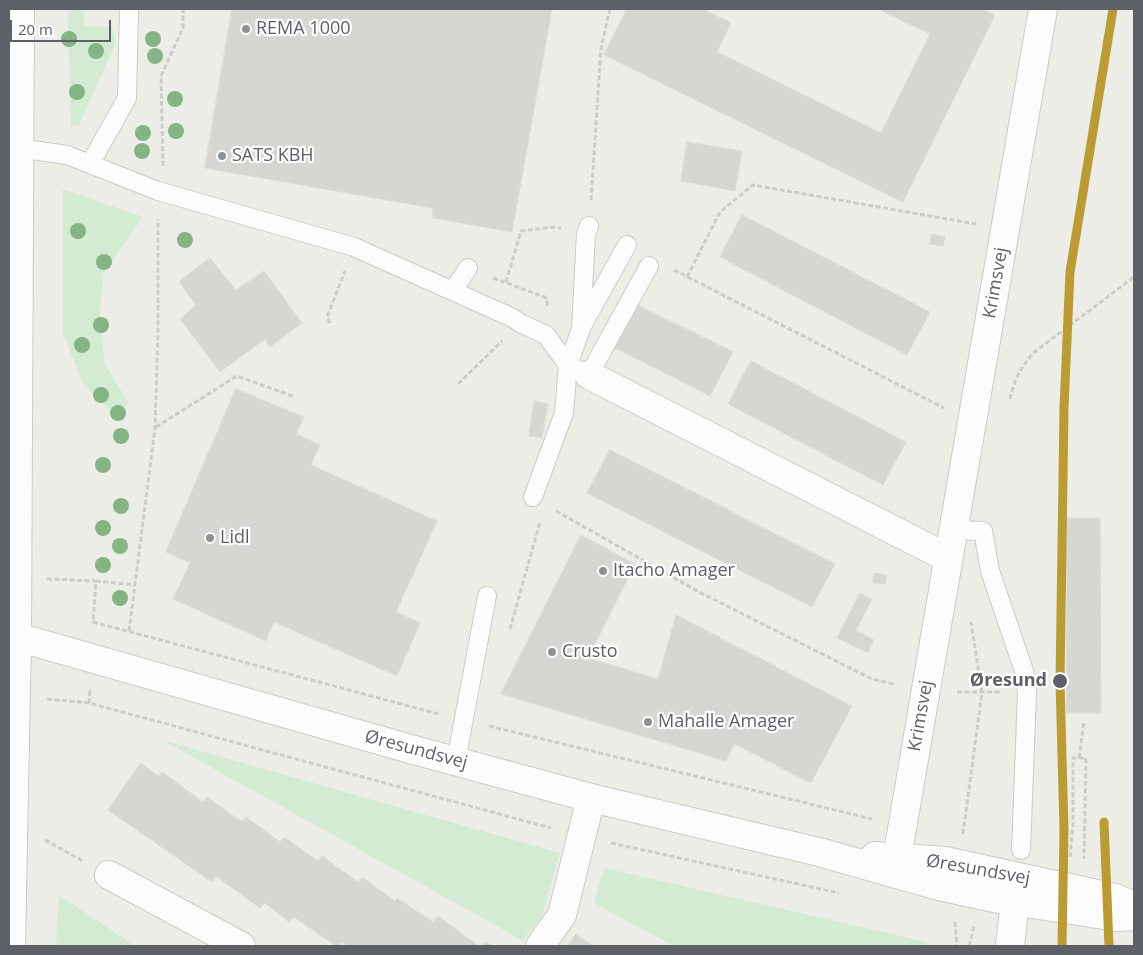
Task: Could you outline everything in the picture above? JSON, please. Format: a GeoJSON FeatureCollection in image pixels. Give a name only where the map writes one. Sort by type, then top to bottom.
{"type":"FeatureCollection","features":[{"type":"Feature","properties":{"kind":"street"},"geometry":{"type":"LineString","coordinates":[[11,946],[16,696],[13,637],[17,578],[20,9]]}},
{"type":"Feature","properties":{"kind":"street","name":"Krimsvej"},"geometry":{"type":"LineString","coordinates":[[893,865],[902,826],[1043,9]]}},
{"type":"Feature","properties":{"kind":"street"},"geometry":{"type":"LineString","coordinates":[[578,370],[948,558]]}},
{"type":"Feature","properties":{"kind":"street","name":"Øresundsvej"},"geometry":{"type":"LineString","coordinates":[[13,637],[591,798],[819,852],[893,865],[940,886],[983,896],[1014,900],[1041,893]]}},
{"type":"Feature","properties":{"kind":"street"},"geometry":{"type":"LineString","coordinates":[[540,946],[562,915],[591,798]]}},
{"type":"Feature","properties":{"kind":"street","name":"Øresundsvej"},"geometry":{"type":"LineString","coordinates":[[893,865],[945,860],[1041,893],[1125,909]]}},
{"type":"Feature","properties":{"kind":"street"},"geometry":{"type":"LineString","coordinates":[[109,875],[242,946]]}},
{"type":"Feature","properties":{"kind":"street","name":"Øresundsvej"},"geometry":{"type":"LineString","coordinates":[[1010,946],[1014,900]]}},
{"type":"Feature","properties":{"kind":"lane"},"geometry":{"type":"LineString","coordinates":[[90,164],[127,98],[129,9]]}},
{"type":"Feature","properties":{"kind":"lane"},"geometry":{"type":"LineString","coordinates":[[18,148],[67,155],[158,191],[354,247],[513,318],[546,335],[578,370]]}},
{"type":"Feature","properties":{"kind":"lane"},"geometry":{"type":"LineString","coordinates":[[539,501],[578,370],[586,234],[589,226]]}},
{"type":"Feature","properties":{"kind":"lane"},"geometry":{"type":"LineString","coordinates":[[581,329],[627,246]]}},
{"type":"Feature","properties":{"kind":"lane"},"geometry":{"type":"LineString","coordinates":[[578,370],[649,266]]}},
{"type":"Feature","properties":{"kind":"lane"},"geometry":{"type":"LineString","coordinates":[[453,291],[468,268]]}},
{"type":"Feature","properties":{"kind":"lane"},"geometry":{"type":"LineString","coordinates":[[953,530],[983,531],[990,571],[1024,670],[1027,693],[1022,850]]}},
{"type":"Feature","properties":{"kind":"lane"},"geometry":{"type":"LineString","coordinates":[[456,761],[487,596]]}},
{"type":"Feature","properties":{"kind":"path"},"geometry":{"type":"LineString","coordinates":[[128,631],[155,428],[158,333],[158,191],[164,168],[161,76],[183,28],[183,9]]}},
{"type":"Feature","properties":{"kind":"path"},"geometry":{"type":"LineString","coordinates":[[589,226],[601,48],[610,9]]}},
{"type":"Feature","properties":{"kind":"path"},"geometry":{"type":"LineString","coordinates":[[687,276],[720,212],[753,185],[1005,229]]}},
{"type":"Feature","properties":{"kind":"path"},"geometry":{"type":"LineString","coordinates":[[506,282],[521,231],[555,227]]}},
{"type":"Feature","properties":{"kind":"path"},"geometry":{"type":"LineString","coordinates":[[330,323],[327,317],[354,247]]}},
{"type":"Feature","properties":{"kind":"path"},"geometry":{"type":"LineString","coordinates":[[671,268],[927,401],[972,421]]}},
{"type":"Feature","properties":{"kind":"path"},"geometry":{"type":"LineString","coordinates":[[1033,353],[1134,277]]}},
{"type":"Feature","properties":{"kind":"path"},"geometry":{"type":"LineString","coordinates":[[458,384],[520,323]]}},
{"type":"Feature","properties":{"kind":"path"},"geometry":{"type":"LineString","coordinates":[[155,428],[237,376],[295,397]]}},
{"type":"Feature","properties":{"kind":"path"},"geometry":{"type":"LineString","coordinates":[[507,638],[539,501],[699,592],[872,679],[925,692],[1027,693]]}},
{"type":"Feature","properties":{"kind":"path"},"geometry":{"type":"LineString","coordinates":[[17,578],[96,581],[135,585]]}},
{"type":"Feature","properties":{"kind":"path"},"geometry":{"type":"LineString","coordinates":[[89,703],[96,581]]}},
{"type":"Feature","properties":{"kind":"path"},"geometry":{"type":"LineString","coordinates":[[959,864],[982,692],[971,619]]}},
{"type":"Feature","properties":{"kind":"path"},"geometry":{"type":"LineString","coordinates":[[93,622],[422,710],[902,826]]}},
{"type":"Feature","properties":{"kind":"path"},"geometry":{"type":"LineString","coordinates":[[16,696],[89,703],[582,836],[840,893]]}},
{"type":"Feature","properties":{"kind":"path"},"geometry":{"type":"LineString","coordinates":[[1080,758],[1084,721]]}},
{"type":"Feature","properties":{"kind":"path"},"geometry":{"type":"LineString","coordinates":[[1070,858],[1073,824],[1073,758],[1086,758],[1084,860]]}},
{"type":"Feature","properties":{"kind":"path"},"geometry":{"type":"LineString","coordinates":[[13,823],[109,875]]}},
{"type":"Feature","properties":{"kind":"path"},"geometry":{"type":"LineString","coordinates":[[957,946],[955,918],[962,920]]}},
{"type":"Feature","properties":{"kind":"path"},"geometry":{"type":"LineString","coordinates":[[968,921],[975,923],[969,946]]}},
{"type":"Feature","properties":{"kind":"green space"},"geometry":{"type":"Polygon","coordinates":[[[68,9],[84,9],[84,26],[112,27],[116,43],[79,125],[71,126],[68,9]]]}},
{"type":"Feature","properties":{"kind":"green space"},"geometry":{"type":"Polygon","coordinates":[[[63,189],[143,217],[103,273],[100,314],[105,364],[129,404],[113,414],[82,382],[63,333],[63,189]]]}},
{"type":"Feature","properties":{"kind":"green space"},"geometry":{"type":"Polygon","coordinates":[[[162,740],[560,853],[541,919],[522,940],[162,740]]]}},
{"type":"Feature","properties":{"kind":"green space"},"geometry":{"type":"Polygon","coordinates":[[[604,868],[927,942],[927,946],[673,946],[594,903],[604,868]]]}},
{"type":"Feature","properties":{"kind":"green space"},"geometry":{"type":"Polygon","coordinates":[[[59,895],[135,946],[56,946],[59,895]]]}},
{"type":"Feature","properties":{"kind":"building"},"geometry":{"type":"Polygon","coordinates":[[[232,9],[552,9],[512,232],[433,218],[432,208],[205,168],[232,9]]]}},
{"type":"Feature","properties":{"kind":"building"},"geometry":{"type":"Polygon","coordinates":[[[627,9],[703,9],[731,23],[717,52],[881,133],[930,34],[878,9],[982,9],[995,15],[903,202],[604,55],[627,9]]]}},
{"type":"Feature","properties":{"kind":"building"},"geometry":{"type":"Polygon","coordinates":[[[687,142],[742,151],[735,191],[681,181],[687,142]]]}},
{"type":"Feature","properties":{"kind":"building"},"geometry":{"type":"Polygon","coordinates":[[[742,215],[930,312],[907,355],[720,257],[742,215]]]}},
{"type":"Feature","properties":{"kind":"building"},"geometry":{"type":"Polygon","coordinates":[[[932,234],[945,237],[943,246],[930,244],[932,234]]]}},
{"type":"Feature","properties":{"kind":"building"},"geometry":{"type":"Polygon","coordinates":[[[210,258],[236,290],[264,271],[302,323],[270,347],[265,339],[220,372],[180,319],[196,305],[179,282],[210,258]]]}},
{"type":"Feature","properties":{"kind":"building"},"geometry":{"type":"Polygon","coordinates":[[[636,304],[733,352],[710,396],[613,347],[636,304]]]}},
{"type":"Feature","properties":{"kind":"building"},"geometry":{"type":"Polygon","coordinates":[[[751,361],[906,442],[883,485],[728,404],[751,361]]]}},
{"type":"Feature","properties":{"kind":"building"},"geometry":{"type":"Polygon","coordinates":[[[236,389],[304,417],[296,434],[320,445],[311,465],[437,521],[396,612],[420,623],[397,676],[274,622],[266,641],[173,599],[190,563],[166,552],[236,389]]]}},
{"type":"Feature","properties":{"kind":"building"},"geometry":{"type":"Polygon","coordinates":[[[534,401],[548,404],[542,438],[529,436],[534,401]]]}},
{"type":"Feature","properties":{"kind":"building"},"geometry":{"type":"Polygon","coordinates":[[[610,450],[835,564],[812,607],[587,493],[610,450]]]}},
{"type":"Feature","properties":{"kind":"building"},"geometry":{"type":"Polygon","coordinates":[[[1066,518],[1100,518],[1101,713],[1067,713],[1066,518]]]}},
{"type":"Feature","properties":{"kind":"building"},"geometry":{"type":"Polygon","coordinates":[[[581,535],[635,564],[588,658],[658,679],[676,615],[852,706],[811,783],[734,744],[726,761],[501,694],[581,535]]]}},
{"type":"Feature","properties":{"kind":"building"},"geometry":{"type":"Polygon","coordinates":[[[874,573],[887,575],[885,584],[873,583],[874,573]]]}},
{"type":"Feature","properties":{"kind":"building"},"geometry":{"type":"Polygon","coordinates":[[[860,593],[872,599],[856,630],[874,640],[868,653],[837,638],[860,593]]]}},
{"type":"Feature","properties":{"kind":"building"},"geometry":{"type":"Polygon","coordinates":[[[141,763],[158,776],[162,772],[203,802],[207,797],[242,822],[246,817],[280,842],[284,837],[318,861],[322,856],[358,882],[362,877],[395,901],[397,898],[433,922],[438,916],[479,946],[348,946],[342,942],[339,946],[336,946],[294,917],[289,922],[265,903],[260,908],[216,876],[212,882],[108,810],[141,763]]]}},
{"type":"Feature","properties":{"kind":"building"},"geometry":{"type":"Polygon","coordinates":[[[576,934],[593,946],[568,946],[576,934]]]}},
{"type":"Feature","properties":{"kind":"building"},"geometry":{"type":"Polygon","coordinates":[[[486,942],[493,946],[483,946],[486,942]]]}},
{"type":"Feature","properties":{"kind":"transit line"},"geometry":{"type":"LineString","coordinates":[[1062,946],[1064,830],[1060,682],[1064,408],[1070,272],[1113,9]]}},
{"type":"Feature","properties":{"kind":"transit line"},"geometry":{"type":"LineString","coordinates":[[1104,822],[1109,946]]}},
{"type":"Feature","properties":{"kind":"place","name":"REMA 1000"},"geometry":{"type":"Point","coordinates":[246,29]}},
{"type":"Feature","properties":{"kind":"place","name":"SATS KBH"},"geometry":{"type":"Point","coordinates":[222,156]}},
{"type":"Feature","properties":{"kind":"place","name":"Lidl"},"geometry":{"type":"Point","coordinates":[210,538]}},
{"type":"Feature","properties":{"kind":"place","name":"Itacho Amager"},"geometry":{"type":"Point","coordinates":[603,571]}},
{"type":"Feature","properties":{"kind":"place","name":"Crusto"},"geometry":{"type":"Point","coordinates":[552,652]}},
{"type":"Feature","properties":{"kind":"place","name":"Øresund"},"geometry":{"type":"Point","coordinates":[1060,681]}},
{"type":"Feature","properties":{"kind":"place","name":"Mahalle Amager"},"geometry":{"type":"Point","coordinates":[648,722]}}]}
